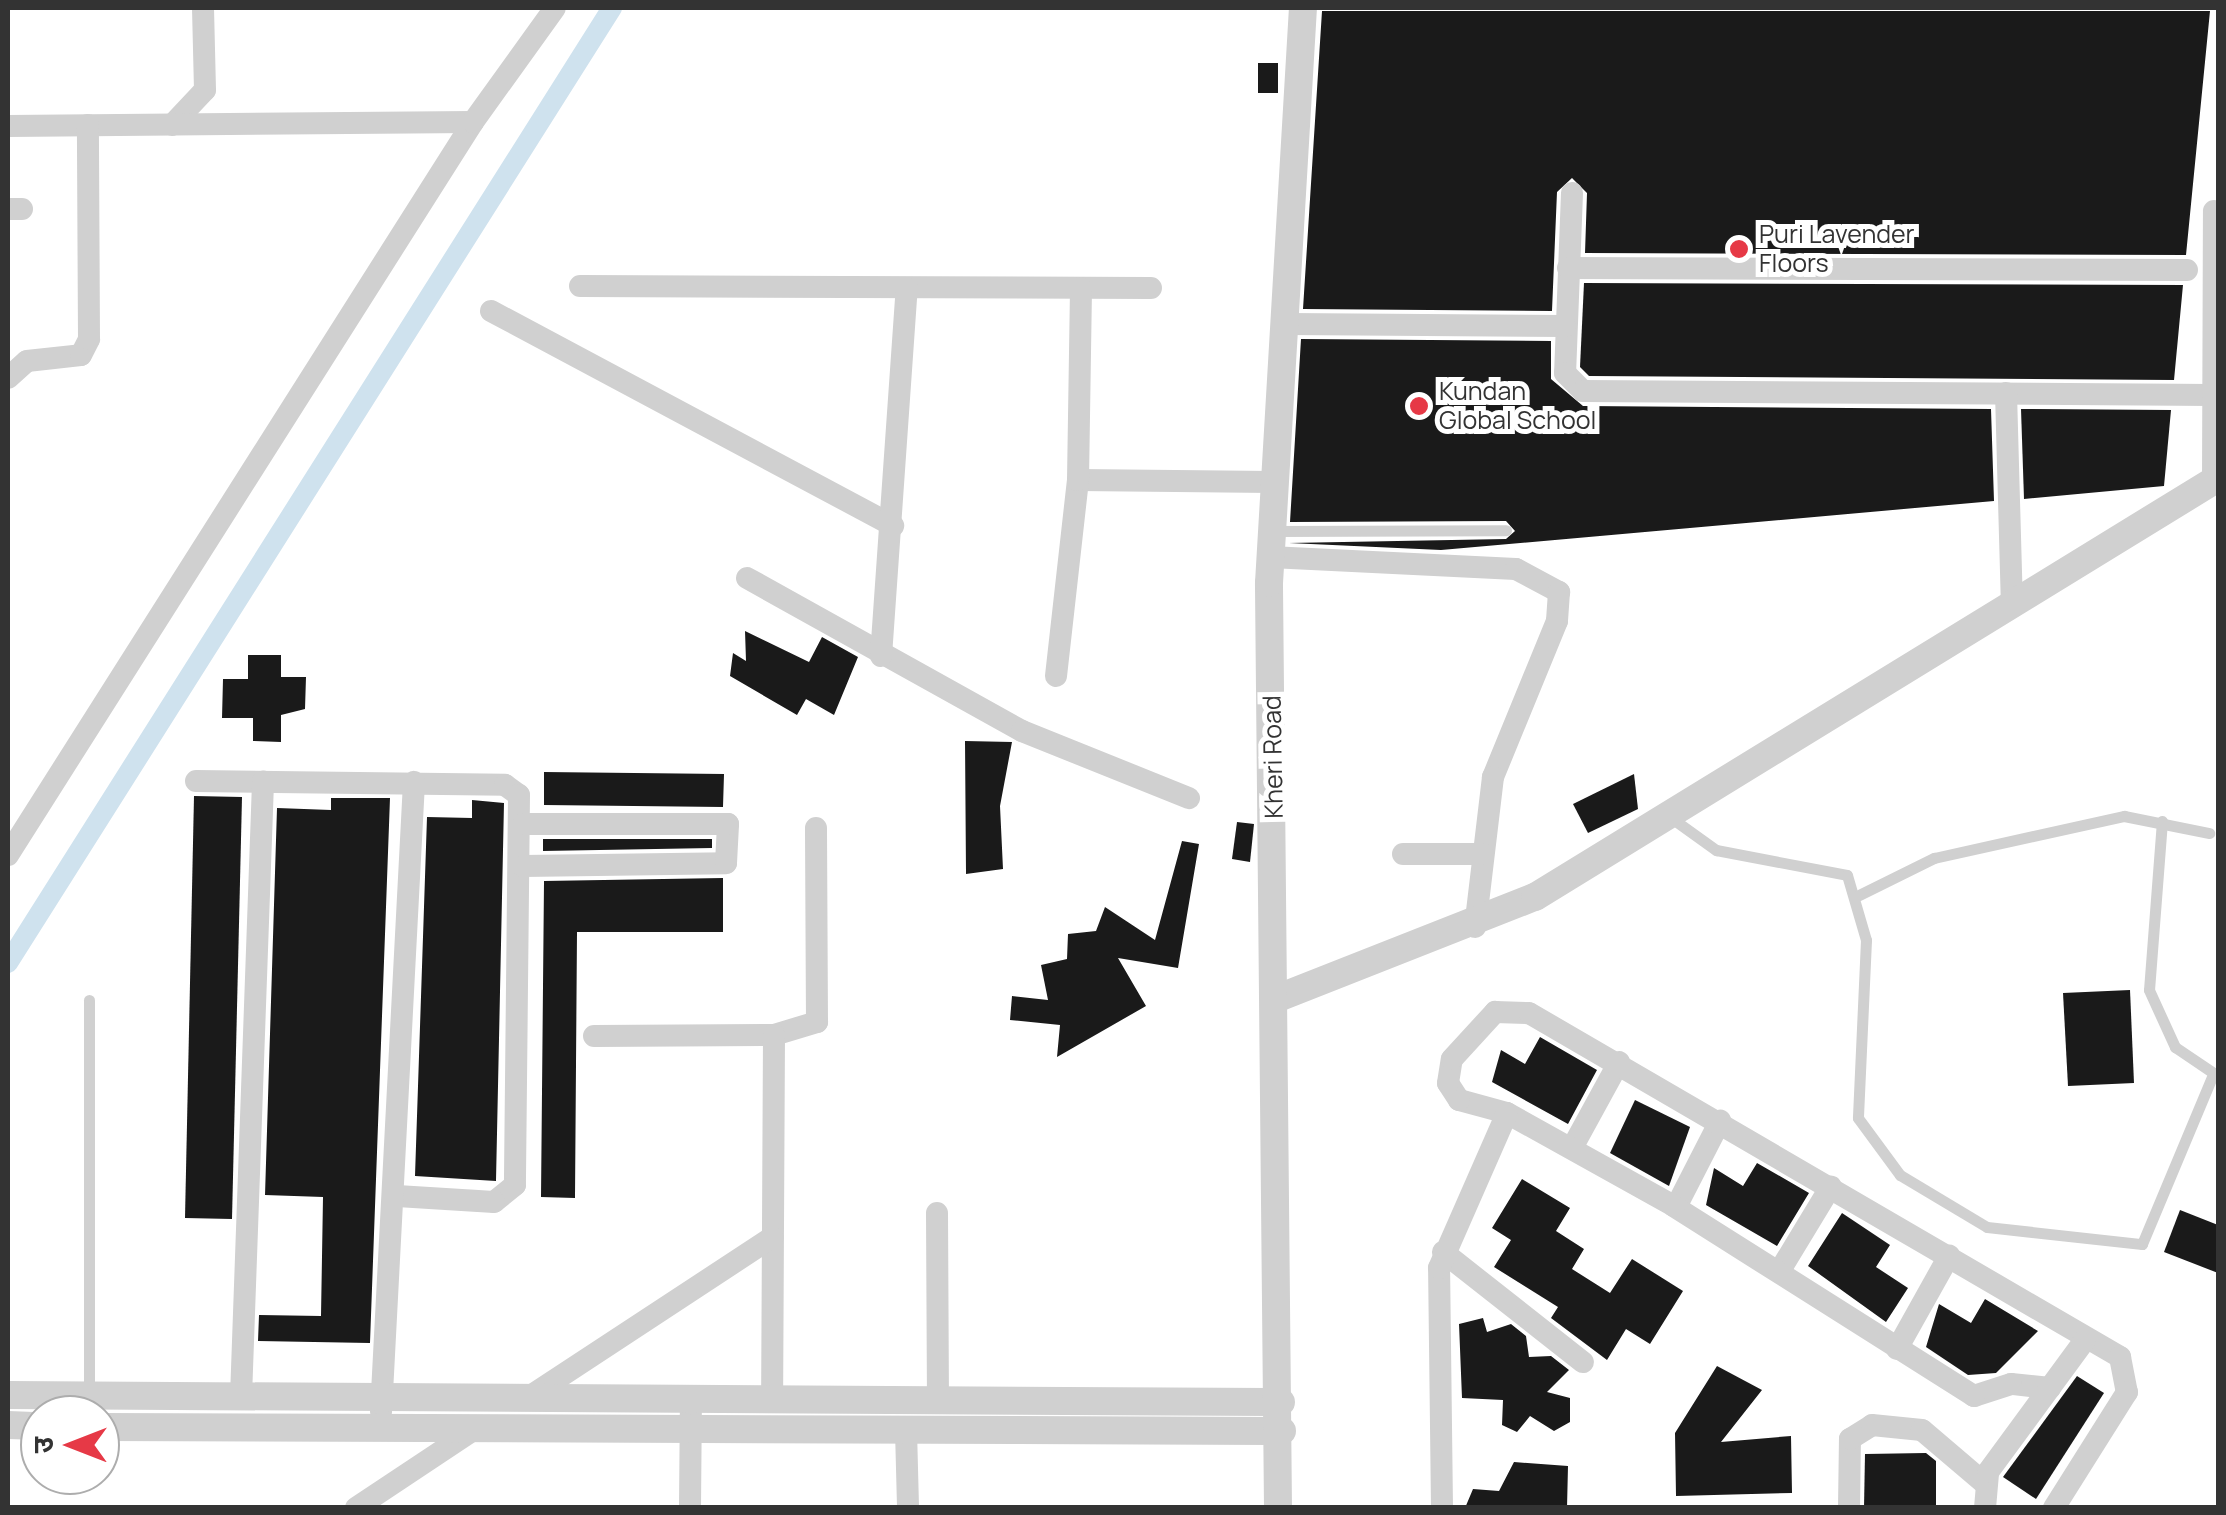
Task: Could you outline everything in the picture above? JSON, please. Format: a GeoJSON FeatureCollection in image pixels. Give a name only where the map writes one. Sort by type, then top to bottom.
{"type":"FeatureCollection","features":[{"type":"Feature","properties":{"kind":"street"},"geometry":{"type":"LineString","coordinates":[[172,124],[205,90],[203,8]]}},
{"type":"Feature","properties":{"kind":"street"},"geometry":{"type":"LineString","coordinates":[[8,855],[473,122],[556,8]]}},
{"type":"Feature","properties":{"kind":"street","name":"Kheri Road"},"geometry":{"type":"LineString","coordinates":[[1278,1508],[1282,1431],[1270,544],[1272,482],[1288,324],[1303,8]]}},
{"type":"Feature","properties":{"kind":"street"},"geometry":{"type":"LineString","coordinates":[[8,126],[473,122]]}},
{"type":"Feature","properties":{"kind":"street"},"geometry":{"type":"LineString","coordinates":[[10,371],[82,355],[89,339],[88,126]]}},
{"type":"Feature","properties":{"kind":"street"},"geometry":{"type":"LineString","coordinates":[[1572,192],[1565,373],[1583,392],[2213,395]]}},
{"type":"Feature","properties":{"kind":"street"},"geometry":{"type":"LineString","coordinates":[[1278,998],[1475,926],[1670,816],[2012,602],[2216,480],[2214,211]]}},
{"type":"Feature","properties":{"kind":"street"},"geometry":{"type":"LineString","coordinates":[[1568,268],[2187,270]]}},
{"type":"Feature","properties":{"kind":"street"},"geometry":{"type":"LineString","coordinates":[[580,286],[1152,288]]}},
{"type":"Feature","properties":{"kind":"street"},"geometry":{"type":"LineString","coordinates":[[881,656],[907,288]]}},
{"type":"Feature","properties":{"kind":"street"},"geometry":{"type":"LineString","coordinates":[[1056,676],[1078,480],[1081,288]]}},
{"type":"Feature","properties":{"kind":"street"},"geometry":{"type":"LineString","coordinates":[[491,311],[893,526]]}},
{"type":"Feature","properties":{"kind":"street"},"geometry":{"type":"LineString","coordinates":[[1288,324],[1564,326]]}},
{"type":"Feature","properties":{"kind":"street"},"geometry":{"type":"LineString","coordinates":[[2006,392],[2012,602]]}},
{"type":"Feature","properties":{"kind":"street"},"geometry":{"type":"LineString","coordinates":[[1078,480],[1272,482]]}},
{"type":"Feature","properties":{"kind":"street"},"geometry":{"type":"LineString","coordinates":[[1270,544],[1480,566],[1553,582],[1557,621],[1509,721],[1482,854],[1475,926]]}},
{"type":"Feature","properties":{"kind":"street"},"geometry":{"type":"LineString","coordinates":[[747,578],[1022,732],[1189,798]]}},
{"type":"Feature","properties":{"kind":"street"},"geometry":{"type":"LineString","coordinates":[[196,780],[414,782],[514,788],[524,824],[515,1185],[494,1202],[397,1196]]}},
{"type":"Feature","properties":{"kind":"street"},"geometry":{"type":"LineString","coordinates":[[241,1397],[262,781]]}},
{"type":"Feature","properties":{"kind":"street"},"geometry":{"type":"LineString","coordinates":[[381,1412],[397,1196],[414,782]]}},
{"type":"Feature","properties":{"kind":"street"},"geometry":{"type":"LineString","coordinates":[[523,866],[726,864],[728,824],[524,824]]}},
{"type":"Feature","properties":{"kind":"street"},"geometry":{"type":"LineString","coordinates":[[594,1036],[774,1035],[817,1022],[816,828]]}},
{"type":"Feature","properties":{"kind":"street"},"geometry":{"type":"LineString","coordinates":[[1404,854],[1482,854]]}},
{"type":"Feature","properties":{"kind":"street"},"geometry":{"type":"LineString","coordinates":[[2050,1388],[2011,1384],[1991,1398],[1974,1396],[1676,1207],[1507,1113],[1459,1100],[1448,1083],[1452,1059],[1495,1012],[1529,1013],[2120,1357],[2130,1380],[2054,1508]]}},
{"type":"Feature","properties":{"kind":"street"},"geometry":{"type":"LineString","coordinates":[[772,1398],[774,1035]]}},
{"type":"Feature","properties":{"kind":"street"},"geometry":{"type":"LineString","coordinates":[[1572,1148],[1619,1062]]}},
{"type":"Feature","properties":{"kind":"street"},"geometry":{"type":"LineString","coordinates":[[1442,1508],[1443,1252],[1507,1113]]}},
{"type":"Feature","properties":{"kind":"street"},"geometry":{"type":"LineString","coordinates":[[1676,1207],[1720,1121]]}},
{"type":"Feature","properties":{"kind":"street"},"geometry":{"type":"LineString","coordinates":[[1779,1272],[1831,1186]]}},
{"type":"Feature","properties":{"kind":"street"},"geometry":{"type":"LineString","coordinates":[[937,1213],[938,1399]]}},
{"type":"Feature","properties":{"kind":"street"},"geometry":{"type":"LineString","coordinates":[[526,1399],[773,1238]]}},
{"type":"Feature","properties":{"kind":"street"},"geometry":{"type":"LineString","coordinates":[[1443,1252],[1584,1362]]}},
{"type":"Feature","properties":{"kind":"street"},"geometry":{"type":"LineString","coordinates":[[1898,1348],[1948,1256]]}},
{"type":"Feature","properties":{"kind":"street"},"geometry":{"type":"LineString","coordinates":[[1985,1508],[1983,1482],[2085,1340]]}},
{"type":"Feature","properties":{"kind":"street"},"geometry":{"type":"LineString","coordinates":[[120,1403],[241,1397],[478,1427],[1282,1431]]}},
{"type":"Feature","properties":{"kind":"street"},"geometry":{"type":"LineString","coordinates":[[690,1508],[691,1398]]}},
{"type":"Feature","properties":{"kind":"street"},"geometry":{"type":"LineString","coordinates":[[120,1426],[381,1412],[526,1399],[1281,1402]]}},
{"type":"Feature","properties":{"kind":"street"},"geometry":{"type":"LineString","coordinates":[[1849,1508],[1850,1439],[1872,1425],[1922,1430],[1983,1482]]}},
{"type":"Feature","properties":{"kind":"street"},"geometry":{"type":"LineString","coordinates":[[356,1508],[478,1427]]}},
{"type":"Feature","properties":{"kind":"street"},"geometry":{"type":"LineString","coordinates":[[906,1430],[908,1508]]}},
{"type":"Feature","properties":{"kind":"lane"},"geometry":{"type":"LineString","coordinates":[[1270,544],[1506,530]]}},
{"type":"Feature","properties":{"kind":"lane"},"geometry":{"type":"LineString","coordinates":[[1670,816],[1716,850],[1839,869],[1859,895],[1858,1118],[1900,1174],[1970,1218],[2004,1232],[2142,1244],[2216,1075],[2175,1046],[2149,990],[2162,821]]}},
{"type":"Feature","properties":{"kind":"lane"},"geometry":{"type":"LineString","coordinates":[[1859,895],[1950,853],[2124,816],[2209,833]]}},
{"type":"Feature","properties":{"kind":"lane"},"geometry":{"type":"LineString","coordinates":[[89,1000],[89,1395]]}},
{"type":"Feature","properties":{"kind":"building"},"geometry":{"type":"Polygon","coordinates":[[[1322,11],[2210,11],[2186,255],[1585,253],[1587,193],[1572,178],[1557,192],[1552,311],[1303,309],[1322,11]]]}},
{"type":"Feature","properties":{"kind":"building"},"geometry":{"type":"Polygon","coordinates":[[[1258,63],[1278,63],[1278,93],[1258,93],[1258,63]]]}},
{"type":"Feature","properties":{"kind":"building"},"geometry":{"type":"Polygon","coordinates":[[[1584,283],[2183,285],[2174,380],[1589,376],[1580,367],[1584,283]]]}},
{"type":"Feature","properties":{"kind":"building"},"geometry":{"type":"Polygon","coordinates":[[[1301,339],[1551,341],[1551,379],[1583,406],[1991,409],[1994,501],[1441,550],[1289,543],[1506,539],[1515,531],[1506,521],[1290,522],[1301,339]]]}},
{"type":"Feature","properties":{"kind":"building"},"geometry":{"type":"Polygon","coordinates":[[[2021,409],[2171,410],[2164,486],[2024,499],[2021,409]]]}},
{"type":"Feature","properties":{"kind":"building"},"geometry":{"type":"Polygon","coordinates":[[[745,631],[809,662],[822,637],[858,657],[834,715],[806,699],[797,715],[730,676],[733,653],[746,661],[745,631]]]}},
{"type":"Feature","properties":{"kind":"building"},"geometry":{"type":"Polygon","coordinates":[[[248,655],[281,655],[281,677],[306,677],[305,709],[281,715],[281,742],[253,741],[253,718],[222,718],[223,679],[248,679],[248,655]]]}},
{"type":"Feature","properties":{"kind":"building"},"geometry":{"type":"Polygon","coordinates":[[[965,741],[1012,742],[1000,806],[1003,869],[966,874],[965,741]]]}},
{"type":"Feature","properties":{"kind":"building"},"geometry":{"type":"Polygon","coordinates":[[[544,772],[724,774],[723,807],[544,805],[544,772]]]}},
{"type":"Feature","properties":{"kind":"building"},"geometry":{"type":"Polygon","coordinates":[[[1634,774],[1638,809],[1588,833],[1573,804],[1634,774]]]}},
{"type":"Feature","properties":{"kind":"building"},"geometry":{"type":"Polygon","coordinates":[[[194,796],[242,797],[232,1219],[185,1218],[194,796]]]}},
{"type":"Feature","properties":{"kind":"building"},"geometry":{"type":"Polygon","coordinates":[[[331,798],[390,798],[370,1343],[258,1341],[259,1315],[321,1316],[323,1197],[265,1195],[277,808],[331,810],[331,798]]]}},
{"type":"Feature","properties":{"kind":"building"},"geometry":{"type":"Polygon","coordinates":[[[472,800],[504,803],[496,1181],[415,1176],[427,817],[472,818],[472,800]]]}},
{"type":"Feature","properties":{"kind":"building"},"geometry":{"type":"Polygon","coordinates":[[[1237,822],[1254,824],[1250,862],[1232,859],[1237,822]]]}},
{"type":"Feature","properties":{"kind":"building"},"geometry":{"type":"Polygon","coordinates":[[[543,839],[712,839],[712,848],[543,851],[543,839]]]}},
{"type":"Feature","properties":{"kind":"building"},"geometry":{"type":"Polygon","coordinates":[[[1182,841],[1199,844],[1178,968],[1118,958],[1146,1006],[1057,1057],[1060,1025],[1010,1020],[1012,996],[1048,1000],[1041,965],[1067,959],[1068,934],[1096,931],[1105,907],[1155,940],[1182,841]]]}},
{"type":"Feature","properties":{"kind":"building"},"geometry":{"type":"Polygon","coordinates":[[[723,878],[723,932],[577,932],[575,1198],[541,1197],[544,881],[723,878]]]}},
{"type":"Feature","properties":{"kind":"building"},"geometry":{"type":"Polygon","coordinates":[[[2130,990],[2134,1083],[2068,1086],[2063,993],[2130,990]]]}},
{"type":"Feature","properties":{"kind":"building"},"geometry":{"type":"Polygon","coordinates":[[[1540,1037],[1597,1070],[1568,1124],[1492,1082],[1501,1050],[1525,1064],[1540,1037]]]}},
{"type":"Feature","properties":{"kind":"building"},"geometry":{"type":"Polygon","coordinates":[[[1635,1100],[1690,1127],[1669,1186],[1610,1153],[1635,1100]]]}},
{"type":"Feature","properties":{"kind":"building"},"geometry":{"type":"Polygon","coordinates":[[[1757,1163],[1809,1193],[1777,1246],[1706,1205],[1714,1168],[1743,1186],[1757,1163]]]}},
{"type":"Feature","properties":{"kind":"building"},"geometry":{"type":"Polygon","coordinates":[[[1522,1179],[1570,1208],[1556,1231],[1584,1249],[1572,1269],[1610,1293],[1632,1259],[1683,1291],[1650,1344],[1626,1329],[1607,1360],[1551,1318],[1558,1307],[1494,1267],[1511,1240],[1492,1228],[1522,1179]]]}},
{"type":"Feature","properties":{"kind":"building"},"geometry":{"type":"Polygon","coordinates":[[[2180,1210],[2218,1225],[2218,1273],[2164,1252],[2180,1210]]]}},
{"type":"Feature","properties":{"kind":"building"},"geometry":{"type":"Polygon","coordinates":[[[1842,1213],[1890,1245],[1876,1267],[1908,1288],[1886,1322],[1808,1266],[1842,1213]]]}},
{"type":"Feature","properties":{"kind":"building"},"geometry":{"type":"Polygon","coordinates":[[[1985,1299],[2038,1331],[1996,1373],[1968,1375],[1926,1347],[1939,1304],[1971,1323],[1985,1299]]]}},
{"type":"Feature","properties":{"kind":"building"},"geometry":{"type":"Polygon","coordinates":[[[1483,1318],[1487,1332],[1511,1324],[1526,1336],[1529,1357],[1551,1356],[1569,1370],[1547,1392],[1570,1398],[1570,1422],[1554,1431],[1530,1416],[1517,1432],[1502,1425],[1503,1400],[1462,1398],[1459,1324],[1483,1318]]]}},
{"type":"Feature","properties":{"kind":"building"},"geometry":{"type":"Polygon","coordinates":[[[1717,1366],[1762,1390],[1721,1442],[1791,1436],[1792,1493],[1676,1496],[1675,1433],[1717,1366]]]}},
{"type":"Feature","properties":{"kind":"building"},"geometry":{"type":"Polygon","coordinates":[[[2077,1376],[2104,1393],[2036,1499],[2003,1477],[2077,1376]]]}},
{"type":"Feature","properties":{"kind":"building"},"geometry":{"type":"Polygon","coordinates":[[[1926,1453],[1936,1461],[1936,1508],[1864,1508],[1865,1454],[1926,1453]]]}},
{"type":"Feature","properties":{"kind":"building"},"geometry":{"type":"Polygon","coordinates":[[[1514,1462],[1568,1466],[1567,1508],[1465,1508],[1473,1489],[1499,1491],[1514,1462]]]}},
{"type":"Feature","properties":{"kind":"waterway"},"geometry":{"type":"LineString","coordinates":[[8,963],[612,8]]}},
{"type":"Feature","properties":{"kind":"place","name":"Puri Lavender Floors"},"geometry":{"type":"Point","coordinates":[1739,249]}},
{"type":"Feature","properties":{"kind":"place","name":"Kundan Global School"},"geometry":{"type":"Point","coordinates":[1419,406]}}]}
